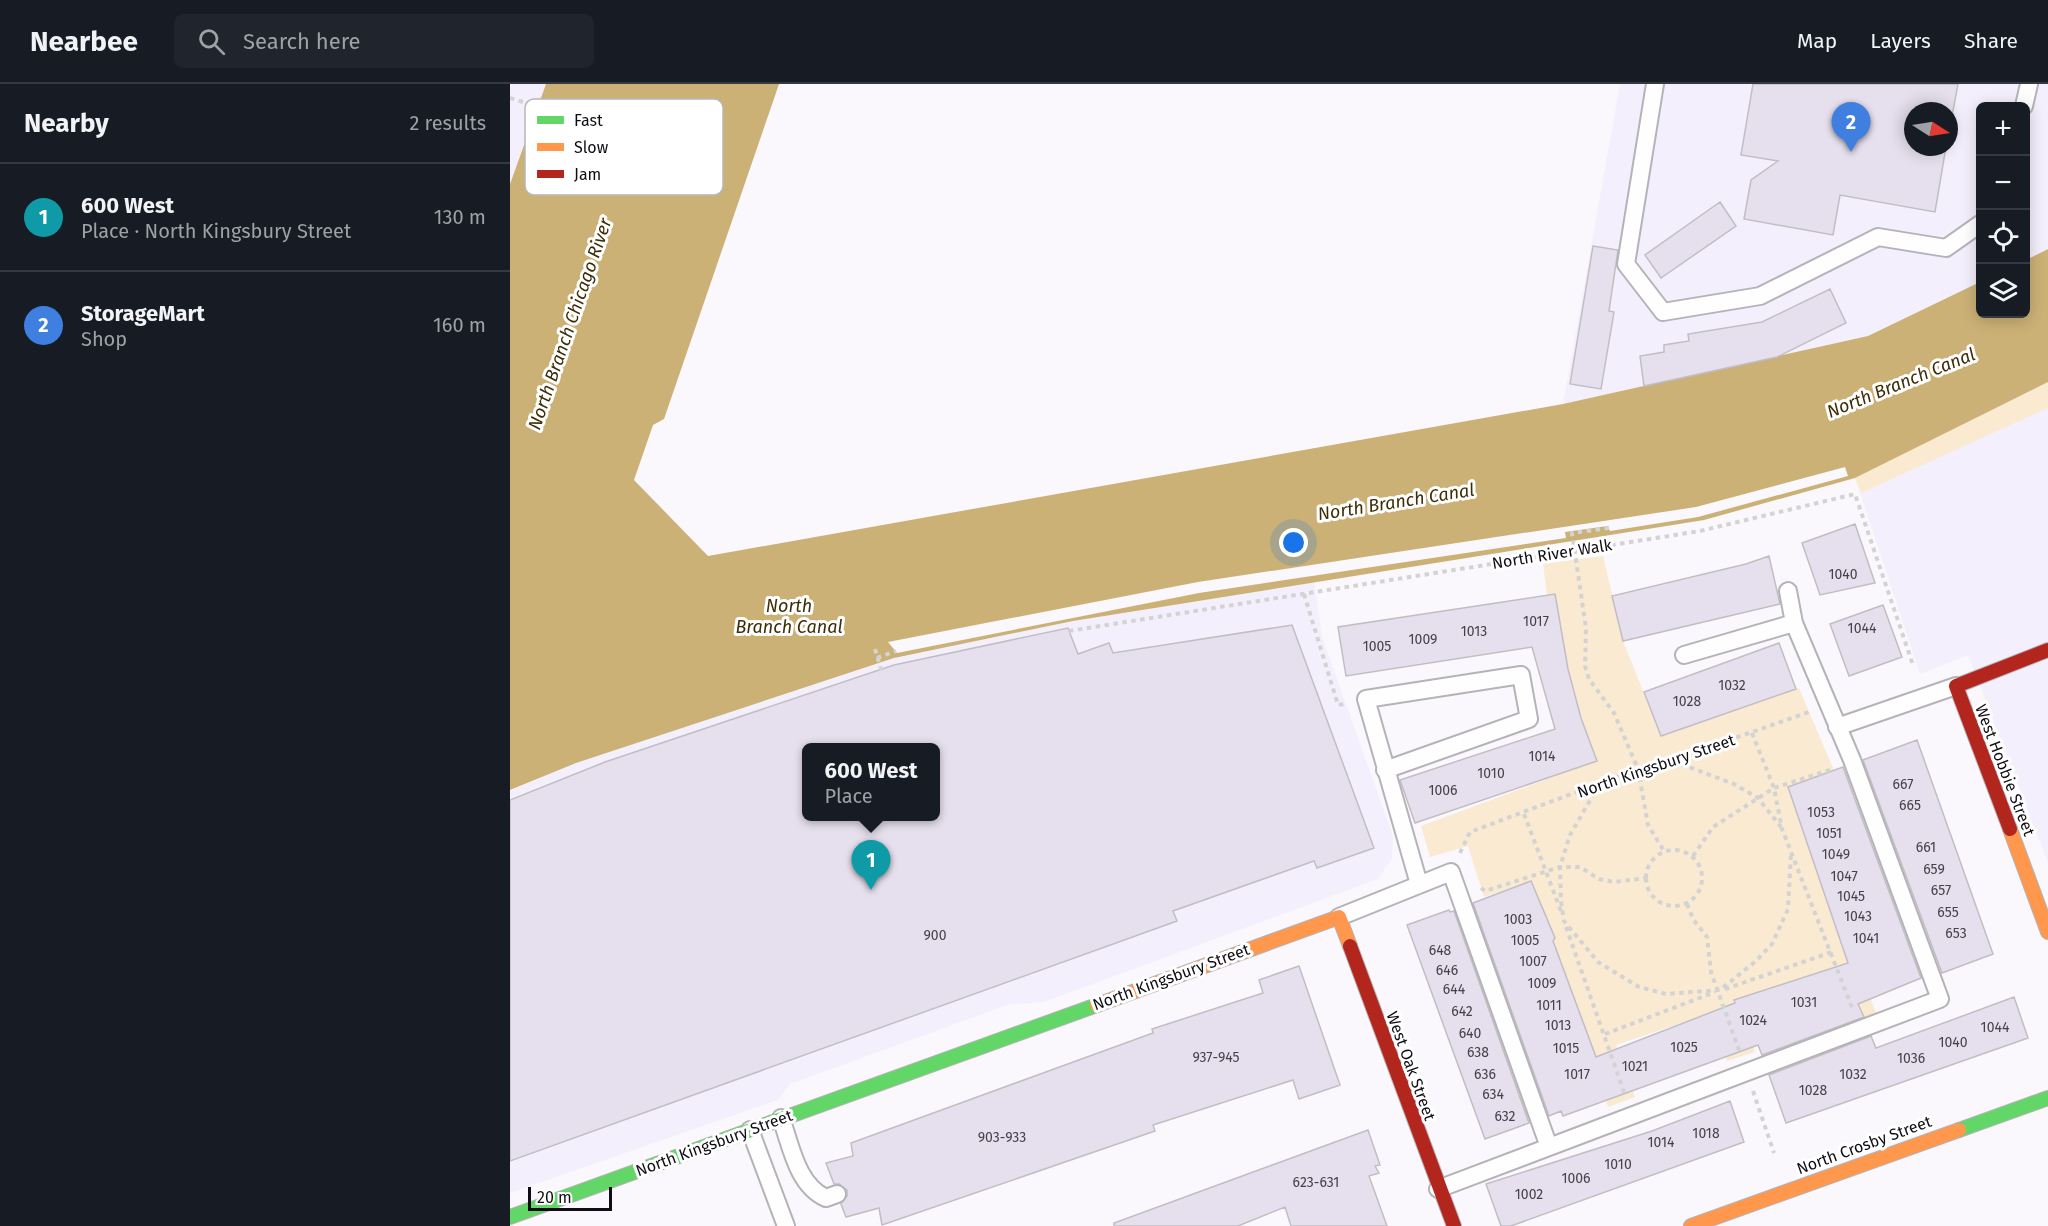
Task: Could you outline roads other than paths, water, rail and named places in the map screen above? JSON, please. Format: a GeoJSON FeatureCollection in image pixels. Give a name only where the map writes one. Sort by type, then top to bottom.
{"type":"FeatureCollection","features":[{"type":"Feature","properties":{"kind":"street"},"geometry":{"type":"LineString","coordinates":[[1956,686],[2048,650]]}},
{"type":"Feature","properties":{"kind":"street","name":"West Hobbie Street"},"geometry":{"type":"LineString","coordinates":[[1956,686],[2048,932]]}},
{"type":"Feature","properties":{"kind":"street","name":"North Kingsbury Street"},"geometry":{"type":"LineString","coordinates":[[510,1217],[1339,917]]}},
{"type":"Feature","properties":{"kind":"street","name":"West Oak Street"},"geometry":{"type":"LineString","coordinates":[[1339,917],[1438,1189],[1454,1226]]}},
{"type":"Feature","properties":{"kind":"street","name":"North Crosby Street"},"geometry":{"type":"LineString","coordinates":[[1691,1226],[2048,1098]]}},
{"type":"Feature","properties":{"kind":"lane"},"geometry":{"type":"LineString","coordinates":[[1655,84],[1626,264],[1663,312],[1760,296],[1878,237],[1946,248],[1976,227]]}},
{"type":"Feature","properties":{"kind":"lane"},"geometry":{"type":"LineString","coordinates":[[2025,102],[2028,84]]}},
{"type":"Feature","properties":{"kind":"lane"},"geometry":{"type":"LineString","coordinates":[[1438,1189],[1940,999],[1838,727],[1794,623],[1788,591]]}},
{"type":"Feature","properties":{"kind":"lane"},"geometry":{"type":"LineString","coordinates":[[1684,655],[1794,623]]}},
{"type":"Feature","properties":{"kind":"lane"},"geometry":{"type":"LineString","coordinates":[[1385,770],[1529,718],[1521,675],[1366,699],[1385,770],[1419,884]]}},
{"type":"Feature","properties":{"kind":"lane"},"geometry":{"type":"LineString","coordinates":[[1838,727],[1956,686]]}},
{"type":"Feature","properties":{"kind":"lane","name":"North Kingsbury Street"},"geometry":{"type":"LineString","coordinates":[[1339,917],[1451,872],[1549,1148]]}},
{"type":"Feature","properties":{"kind":"lane"},"geometry":{"type":"LineString","coordinates":[[781,1118],[802,1177],[813,1192],[826,1198],[837,1194]]}},
{"type":"Feature","properties":{"kind":"lane"},"geometry":{"type":"LineString","coordinates":[[750,1130],[786,1226]]}},
{"type":"Feature","properties":{"kind":"water","name":"North Branch Canal"},"geometry":{"type":"Polygon","coordinates":[[[546,84],[779,84],[664,419],[653,425],[634,480],[708,556],[1563,404],[1868,336],[1976,284],[1976,318],[2030,318],[2030,258],[2048,249],[2048,382],[1855,478],[1704,520],[1073,621],[894,658],[576,763],[510,790],[510,184],[525,142],[525,195],[723,195],[723,99],[541,99],[546,84]]]}},
{"type":"Feature","properties":{"kind":"place","name":"StorageMart"},"geometry":{"type":"Point","coordinates":[1851,152]}},
{"type":"Feature","properties":{"kind":"place","name":"600 West"},"geometry":{"type":"Point","coordinates":[871,890]}},
{"type":"Feature","properties":{"kind":"water label","name":"North Branch Chicago River"},"geometry":{"type":"Point","coordinates":[570,324]}}]}
